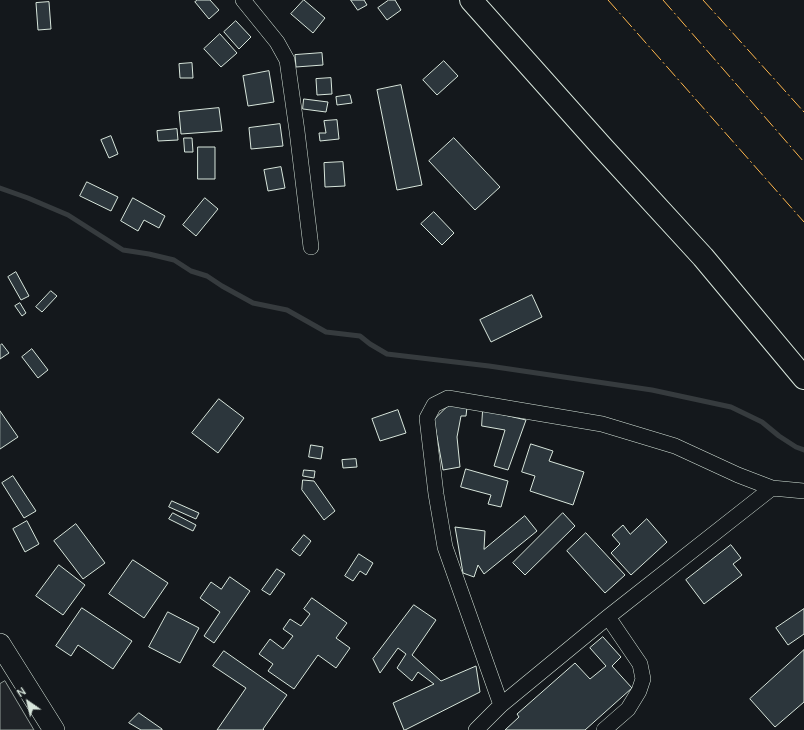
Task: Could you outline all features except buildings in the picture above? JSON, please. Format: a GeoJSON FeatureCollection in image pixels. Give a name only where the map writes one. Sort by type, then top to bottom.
{"type":"FeatureCollection","features":[{"type":"Feature","properties":{"kind":"highway"},"geometry":{"type":"LineString","coordinates":[[471,0],[703,258],[804,378]]}},
{"type":"Feature","properties":{"kind":"street"},"geometry":{"type":"LineString","coordinates":[[244,0],[277,42],[287,60],[311,247]]}},
{"type":"Feature","properties":{"kind":"street"},"geometry":{"type":"LineString","coordinates":[[501,706],[445,547],[436,494],[428,418],[434,405],[448,398],[602,424],[675,446],[738,475],[772,488],[804,491]]}},
{"type":"Feature","properties":{"kind":"street"},"geometry":{"type":"LineString","coordinates":[[476,730],[501,706],[608,617],[772,488]]}},
{"type":"Feature","properties":{"kind":"street"},"geometry":{"type":"LineString","coordinates":[[604,730],[628,709],[639,691],[643,679],[640,664],[608,617]]}},
{"type":"Feature","properties":{"kind":"street"},"geometry":{"type":"LineString","coordinates":[[0,644],[54,730]]}},
{"type":"Feature","properties":{"kind":"shaded area"},"geometry":{"type":"Polygon","coordinates":[[[5,681],[34,730],[0,730],[0,684],[5,681]]]}},
{"type":"Feature","properties":{"kind":"waterway"},"geometry":{"type":"LineString","coordinates":[[0,188],[68,215],[123,250],[174,260],[191,271],[207,276],[253,303],[287,310],[326,332],[360,336],[387,354],[489,366],[652,390],[731,407],[762,422],[779,436],[796,447],[804,450]]}},
{"type":"Feature","properties":{"kind":"power"},"geometry":{"type":"LineString","coordinates":[[608,0],[804,222]]}},
{"type":"Feature","properties":{"kind":"power"},"geometry":{"type":"LineString","coordinates":[[663,0],[804,162]]}},
{"type":"Feature","properties":{"kind":"power"},"geometry":{"type":"LineString","coordinates":[[703,0],[804,112]]}}]}
